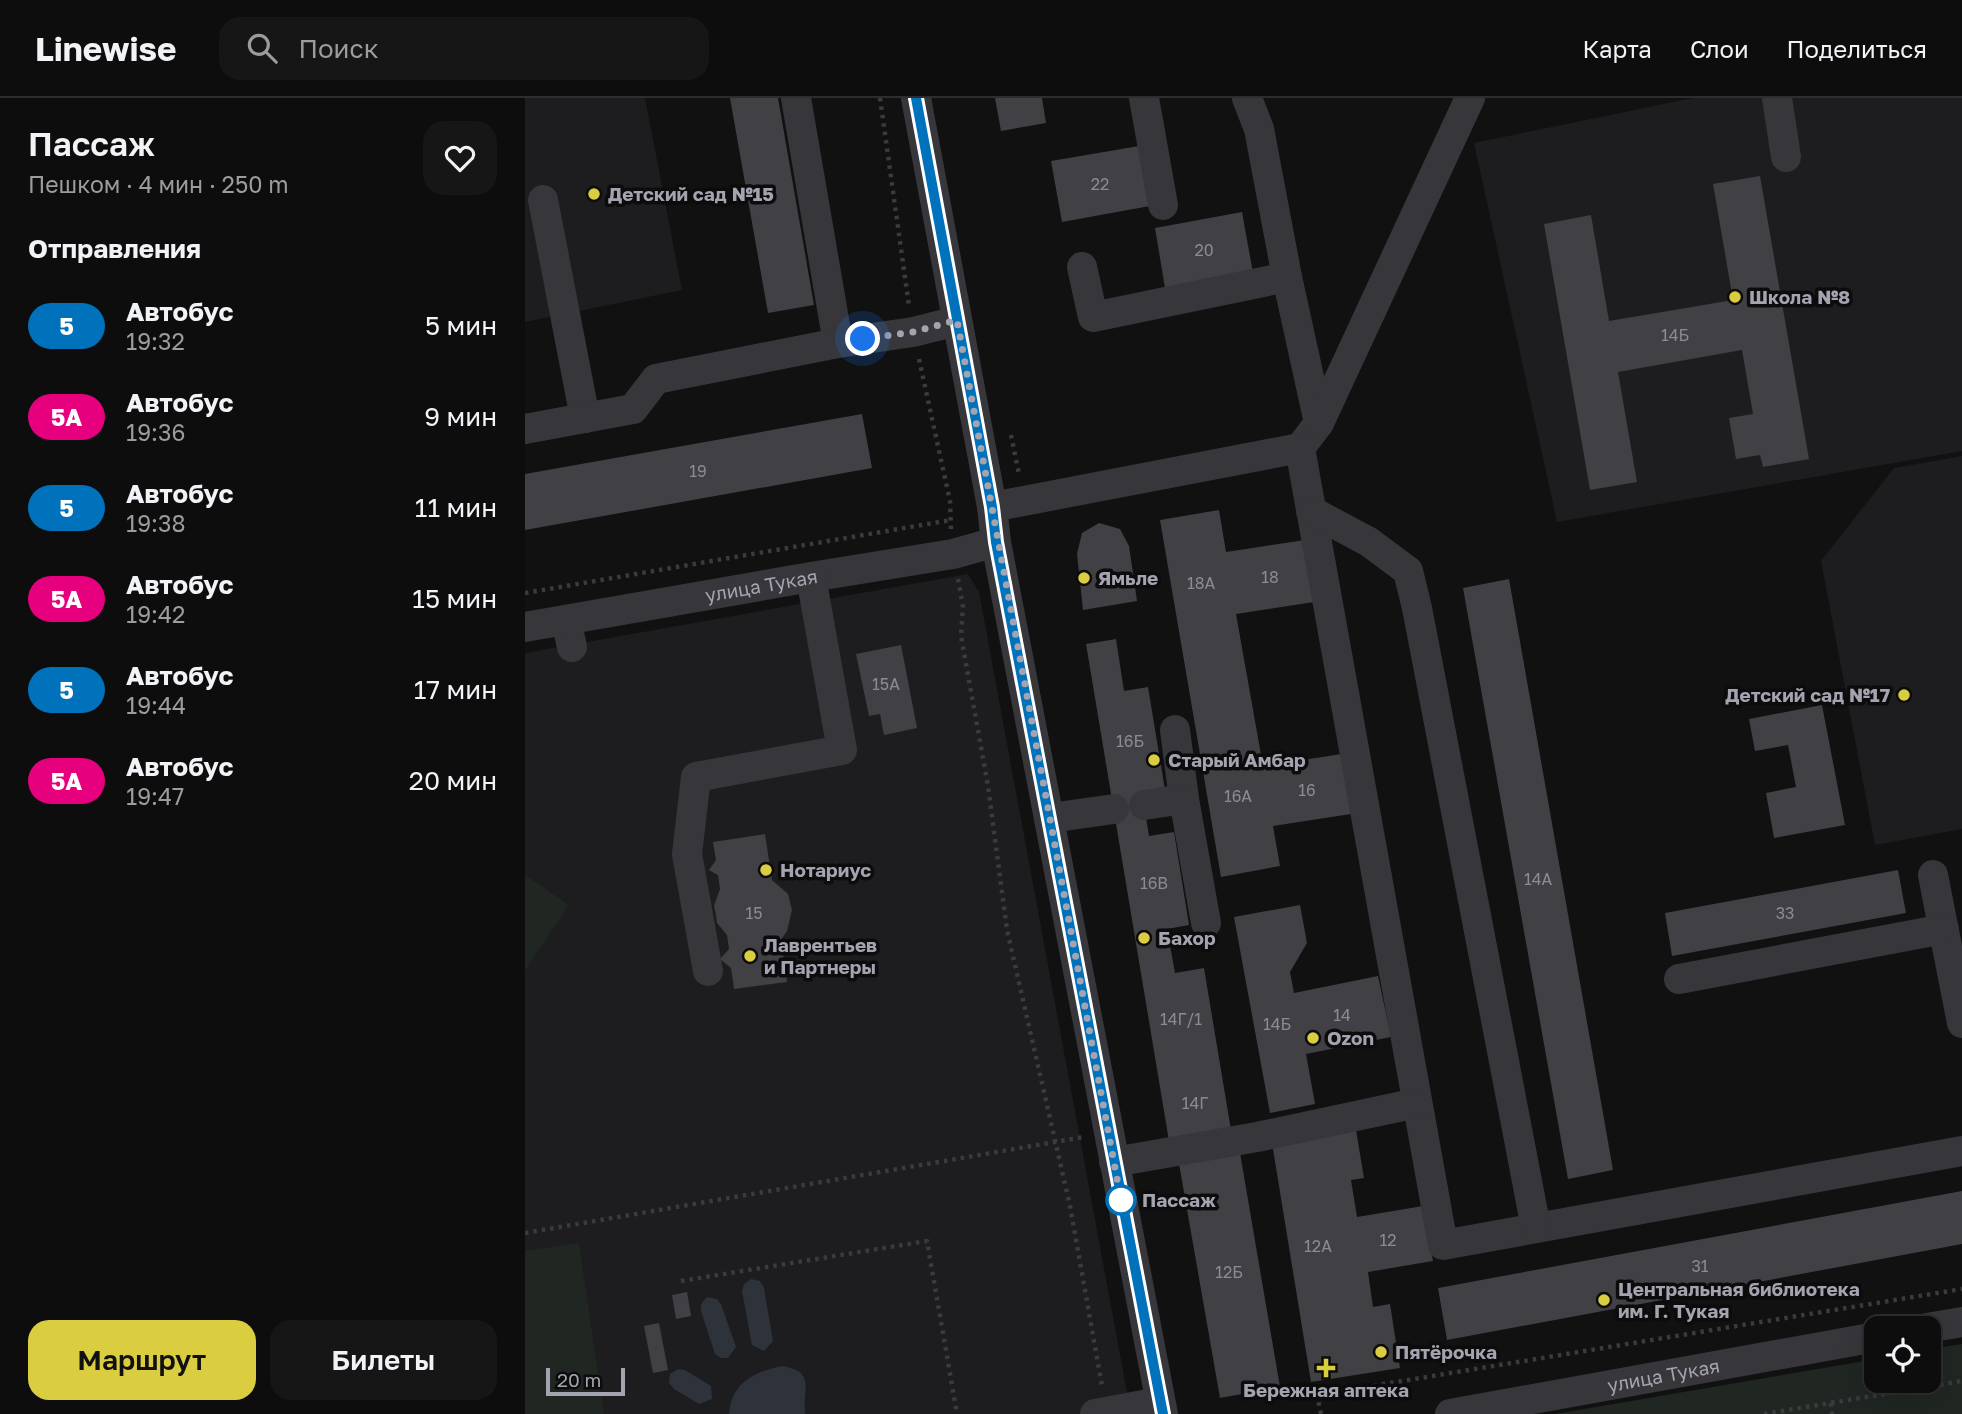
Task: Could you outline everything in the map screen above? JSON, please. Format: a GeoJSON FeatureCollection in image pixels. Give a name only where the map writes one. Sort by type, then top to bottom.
{"type":"FeatureCollection","features":[{"type":"Feature","properties":{"kind":"street"},"geometry":{"type":"LineString","coordinates":[[796,98],[838,342]]}},
{"type":"Feature","properties":{"kind":"street"},"geometry":{"type":"LineString","coordinates":[[916,98],[992,507],[996,542],[1161,1408],[1101,1413]]}},
{"type":"Feature","properties":{"kind":"street"},"geometry":{"type":"LineString","coordinates":[[1145,98],[1163,205]]}},
{"type":"Feature","properties":{"kind":"street"},"geometry":{"type":"LineString","coordinates":[[1247,98],[1259,129],[1319,423]]}},
{"type":"Feature","properties":{"kind":"street"},"geometry":{"type":"LineString","coordinates":[[992,507],[1300,448],[1319,423],[1470,98]]}},
{"type":"Feature","properties":{"kind":"street"},"geometry":{"type":"LineString","coordinates":[[1777,98],[1786,157]]}},
{"type":"Feature","properties":{"kind":"street"},"geometry":{"type":"LineString","coordinates":[[543,200],[585,418]]}},
{"type":"Feature","properties":{"kind":"street"},"geometry":{"type":"LineString","coordinates":[[1082,267],[1093,317],[1287,276]]}},
{"type":"Feature","properties":{"kind":"street"},"geometry":{"type":"LineString","coordinates":[[525,429],[633,410],[656,379],[838,342],[913,332],[957,320]]}},
{"type":"Feature","properties":{"kind":"street"},"geometry":{"type":"LineString","coordinates":[[1300,448],[1443,1245],[1962,1151]]}},
{"type":"Feature","properties":{"kind":"street"},"geometry":{"type":"LineString","coordinates":[[1311,510],[1369,542],[1408,571],[1423,635],[1536,1228]]}},
{"type":"Feature","properties":{"kind":"street","name":"улица Тукая"},"geometry":{"type":"LineString","coordinates":[[525,627],[569,633],[811,576],[953,554],[996,542]]}},
{"type":"Feature","properties":{"kind":"street"},"geometry":{"type":"LineString","coordinates":[[708,971],[687,854],[696,777],[842,750],[811,576]]}},
{"type":"Feature","properties":{"kind":"street"},"geometry":{"type":"LineString","coordinates":[[1175,730],[1206,923]]}},
{"type":"Feature","properties":{"kind":"street"},"geometry":{"type":"LineString","coordinates":[[1144,805],[1184,799]]}},
{"type":"Feature","properties":{"kind":"street"},"geometry":{"type":"LineString","coordinates":[[1050,818],[1114,809]]}},
{"type":"Feature","properties":{"kind":"street"},"geometry":{"type":"LineString","coordinates":[[1933,875],[1962,1023]]}},
{"type":"Feature","properties":{"kind":"street"},"geometry":{"type":"LineString","coordinates":[[1679,978],[1944,929]]}},
{"type":"Feature","properties":{"kind":"street"},"geometry":{"type":"LineString","coordinates":[[1114,1162],[1257,1137],[1417,1103]]}},
{"type":"Feature","properties":{"kind":"street"},"geometry":{"type":"LineString","coordinates":[[1941,1326],[1962,1322]]}},
{"type":"Feature","properties":{"kind":"street","name":"улица Тукая"},"geometry":{"type":"LineString","coordinates":[[1450,1414],[1864,1339]]}},
{"type":"Feature","properties":{"kind":"path"},"geometry":{"type":"LineString","coordinates":[[880,98],[913,332],[950,501],[953,554],[963,607],[961,636],[988,786],[1007,930],[1070,1206],[1101,1413]]}},
{"type":"Feature","properties":{"kind":"path"},"geometry":{"type":"LineString","coordinates":[[525,593],[951,520]]}},
{"type":"Feature","properties":{"kind":"path"},"geometry":{"type":"LineString","coordinates":[[525,1233],[1109,1132]]}},
{"type":"Feature","properties":{"kind":"path"},"geometry":{"type":"LineString","coordinates":[[681,1281],[927,1241],[957,1414]]}},
{"type":"Feature","properties":{"kind":"path"},"geometry":{"type":"LineString","coordinates":[[1321,1414],[1317,1395],[1962,1289]]}},
{"type":"Feature","properties":{"kind":"path"},"geometry":{"type":"LineString","coordinates":[[1764,1414],[1962,1381]]}},
{"type":"Feature","properties":{"kind":"path"},"geometry":{"type":"LineString","coordinates":[[1831,1403],[1832,1414]]}},
{"type":"Feature","properties":{"kind":"shaded area","name":"Детский сад №15"},"geometry":{"type":"Polygon","coordinates":[[[525,98],[645,98],[682,290],[525,322],[525,98]]]}},
{"type":"Feature","properties":{"kind":"shaded area","name":"Школа №8"},"geometry":{"type":"Polygon","coordinates":[[[1693,98],[1962,98],[1962,451],[1557,522],[1474,143],[1693,98]]]}},
{"type":"Feature","properties":{"kind":"shaded area","name":"Детский сад №17"},"geometry":{"type":"Polygon","coordinates":[[[1962,456],[1962,829],[1875,845],[1821,561],[1894,468],[1962,456]]]}},
{"type":"Feature","properties":{"kind":"shaded area"},"geometry":{"type":"Polygon","coordinates":[[[968,574],[979,592],[1131,1414],[525,1414],[525,653],[968,574]]]}},
{"type":"Feature","properties":{"kind":"shaded area"},"geometry":{"type":"Polygon","coordinates":[[[525,875],[569,905],[525,970],[525,875]]]}},
{"type":"Feature","properties":{"kind":"shaded area"},"geometry":{"type":"Polygon","coordinates":[[[579,1243],[604,1414],[525,1414],[525,1251],[579,1243]]]}},
{"type":"Feature","properties":{"kind":"shaded area"},"geometry":{"type":"Polygon","coordinates":[[[751,1279],[760,1281],[764,1288],[773,1341],[764,1351],[752,1345],[742,1291],[744,1284],[751,1279]]]}},
{"type":"Feature","properties":{"kind":"shaded area"},"geometry":{"type":"Polygon","coordinates":[[[707,1297],[717,1299],[721,1304],[736,1347],[728,1358],[715,1354],[701,1311],[701,1304],[707,1297]]]}},
{"type":"Feature","properties":{"kind":"shaded area"},"geometry":{"type":"Polygon","coordinates":[[[1962,1344],[1962,1414],[1555,1414],[1864,1361],[1864,1393],[1941,1393],[1941,1347],[1962,1344]]]}},
{"type":"Feature","properties":{"kind":"shaded area"},"geometry":{"type":"Polygon","coordinates":[[[782,1366],[793,1369],[804,1377],[805,1414],[729,1414],[734,1394],[739,1387],[753,1376],[782,1366]]]}},
{"type":"Feature","properties":{"kind":"shaded area"},"geometry":{"type":"Polygon","coordinates":[[[678,1369],[685,1370],[711,1386],[712,1399],[699,1404],[674,1389],[669,1383],[670,1374],[678,1369]]]}},
{"type":"Feature","properties":{"kind":"building"},"geometry":{"type":"Polygon","coordinates":[[[730,98],[778,98],[814,305],[768,313],[730,98]]]}},
{"type":"Feature","properties":{"kind":"building"},"geometry":{"type":"Polygon","coordinates":[[[995,98],[1042,98],[1046,123],[1001,131],[995,98]]]}},
{"type":"Feature","properties":{"kind":"building"},"geometry":{"type":"Polygon","coordinates":[[[1139,146],[1150,206],[1062,222],[1051,161],[1139,146]]]}},
{"type":"Feature","properties":{"kind":"building"},"geometry":{"type":"Polygon","coordinates":[[[1760,176],[1809,459],[1763,467],[1760,455],[1736,459],[1729,418],[1753,414],[1742,350],[1618,372],[1637,482],[1590,490],[1544,224],[1591,215],[1609,321],[1733,300],[1713,184],[1760,176]]]}},
{"type":"Feature","properties":{"kind":"building"},"geometry":{"type":"Polygon","coordinates":[[[1242,212],[1253,273],[1165,288],[1155,228],[1242,212]]]}},
{"type":"Feature","properties":{"kind":"building"},"geometry":{"type":"Polygon","coordinates":[[[862,414],[872,468],[525,530],[525,474],[862,414]]]}},
{"type":"Feature","properties":{"kind":"building"},"geometry":{"type":"Polygon","coordinates":[[[1219,510],[1226,552],[1305,540],[1314,602],[1236,614],[1263,766],[1342,754],[1351,814],[1273,826],[1280,866],[1221,877],[1160,520],[1219,510]]]}},
{"type":"Feature","properties":{"kind":"building"},"geometry":{"type":"Polygon","coordinates":[[[1099,523],[1120,529],[1129,546],[1137,601],[1083,610],[1077,554],[1082,533],[1099,523]]]}},
{"type":"Feature","properties":{"kind":"building"},"geometry":{"type":"Polygon","coordinates":[[[1509,579],[1613,1170],[1568,1179],[1463,588],[1509,579]]]}},
{"type":"Feature","properties":{"kind":"building"},"geometry":{"type":"Polygon","coordinates":[[[1116,639],[1124,691],[1148,687],[1165,790],[1142,793],[1149,836],[1174,832],[1189,925],[1167,929],[1175,973],[1204,968],[1232,1136],[1170,1147],[1086,644],[1116,639]]]}},
{"type":"Feature","properties":{"kind":"building"},"geometry":{"type":"Polygon","coordinates":[[[901,645],[917,728],[884,735],[880,714],[869,716],[856,654],[901,645]]]}},
{"type":"Feature","properties":{"kind":"building"},"geometry":{"type":"Polygon","coordinates":[[[1822,705],[1845,825],[1774,838],[1766,793],[1796,787],[1788,745],[1755,751],[1749,719],[1822,705]]]}},
{"type":"Feature","properties":{"kind":"building"},"geometry":{"type":"Polygon","coordinates":[[[765,834],[772,880],[788,894],[792,910],[787,931],[781,940],[787,982],[734,989],[731,968],[720,959],[729,949],[727,935],[717,923],[714,906],[720,889],[718,875],[709,870],[716,860],[713,842],[765,834]]]}},
{"type":"Feature","properties":{"kind":"building"},"geometry":{"type":"Polygon","coordinates":[[[1898,870],[1906,913],[1672,956],[1665,913],[1898,870]]]}},
{"type":"Feature","properties":{"kind":"building"},"geometry":{"type":"Polygon","coordinates":[[[1300,905],[1307,943],[1290,972],[1294,993],[1378,976],[1391,1037],[1306,1054],[1315,1104],[1270,1113],[1234,917],[1300,905]]]}},
{"type":"Feature","properties":{"kind":"building"},"geometry":{"type":"Polygon","coordinates":[[[1356,1130],[1364,1178],[1351,1180],[1357,1217],[1423,1206],[1433,1261],[1368,1272],[1373,1307],[1390,1304],[1400,1368],[1311,1382],[1272,1143],[1356,1130]]]}},
{"type":"Feature","properties":{"kind":"building"},"geometry":{"type":"Polygon","coordinates":[[[1239,1147],[1280,1387],[1220,1398],[1178,1158],[1239,1147]]]}},
{"type":"Feature","properties":{"kind":"building"},"geometry":{"type":"Polygon","coordinates":[[[1962,1191],[1962,1244],[1447,1340],[1438,1288],[1962,1191]]]}},
{"type":"Feature","properties":{"kind":"building"},"geometry":{"type":"Polygon","coordinates":[[[687,1292],[691,1316],[676,1319],[672,1295],[687,1292]]]}},
{"type":"Feature","properties":{"kind":"building"},"geometry":{"type":"Polygon","coordinates":[[[659,1323],[668,1370],[653,1373],[644,1326],[659,1323]]]}},
{"type":"Feature","properties":{"kind":"bus line","name":"5"},"geometry":{"type":"LineString","coordinates":[[916,98],[992,507],[996,542],[1163,1414]]}},
{"type":"Feature","properties":{"kind":"place","name":"Детский сад №15"},"geometry":{"type":"Point","coordinates":[594,194]}},
{"type":"Feature","properties":{"kind":"place","name":"Школа №8"},"geometry":{"type":"Point","coordinates":[1735,297]}},
{"type":"Feature","properties":{"kind":"place","name":"Ямьле"},"geometry":{"type":"Point","coordinates":[1084,578]}},
{"type":"Feature","properties":{"kind":"place","name":"Детский сад №17"},"geometry":{"type":"Point","coordinates":[1904,695]}},
{"type":"Feature","properties":{"kind":"place","name":"Старый Амбар"},"geometry":{"type":"Point","coordinates":[1154,760]}},
{"type":"Feature","properties":{"kind":"place","name":"Нотариус"},"geometry":{"type":"Point","coordinates":[766,870]}},
{"type":"Feature","properties":{"kind":"place","name":"Бахор"},"geometry":{"type":"Point","coordinates":[1144,938]}},
{"type":"Feature","properties":{"kind":"place","name":"Лаврентьев и Партнеры"},"geometry":{"type":"Point","coordinates":[750,956]}},
{"type":"Feature","properties":{"kind":"place","name":"Ozon"},"geometry":{"type":"Point","coordinates":[1313,1038]}},
{"type":"Feature","properties":{"kind":"place","name":"Пассаж"},"geometry":{"type":"Point","coordinates":[1121,1200]}},
{"type":"Feature","properties":{"kind":"place","name":"Центральная библиотека им. Г. Тукая"},"geometry":{"type":"Point","coordinates":[1604,1300]}},
{"type":"Feature","properties":{"kind":"place","name":"Пятёрочка"},"geometry":{"type":"Point","coordinates":[1381,1352]}},
{"type":"Feature","properties":{"kind":"place","name":"Бережная аптека"},"geometry":{"type":"Point","coordinates":[1326,1368]}},
{"type":"Feature","properties":{"kind":"route"},"geometry":{"type":"LineString","coordinates":[[863,339],[913,332],[957,320],[992,507],[996,542],[1121,1200]]}}]}
